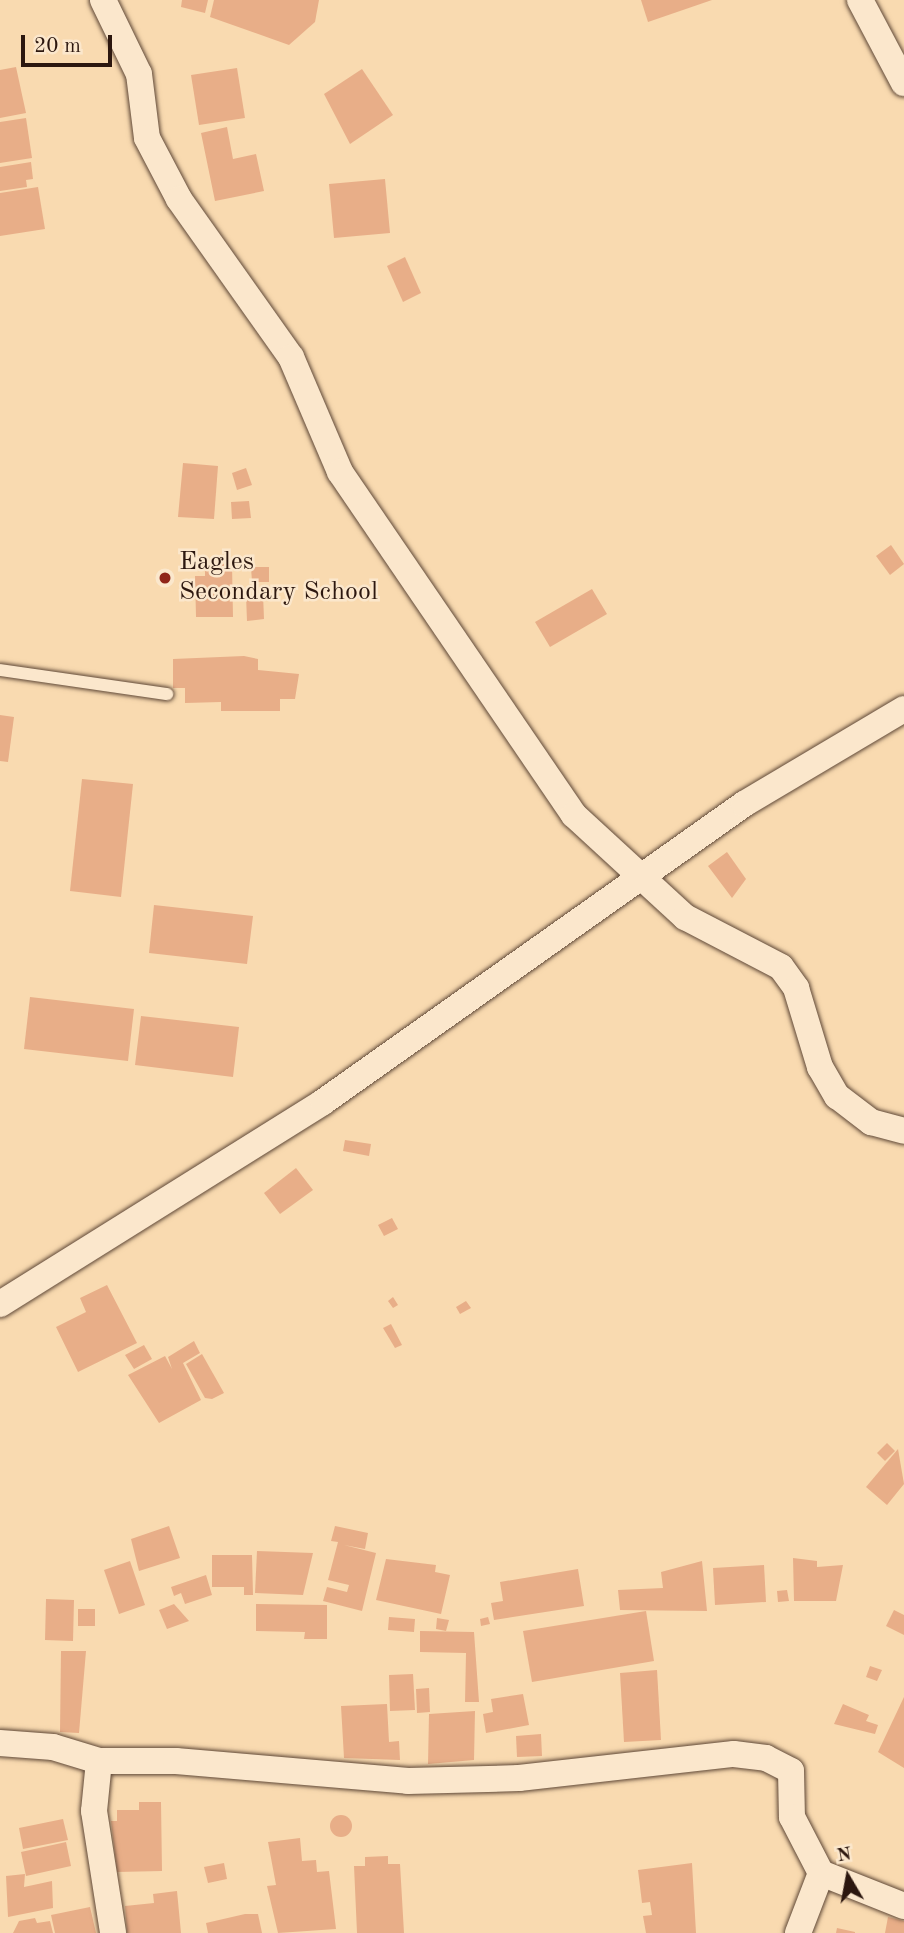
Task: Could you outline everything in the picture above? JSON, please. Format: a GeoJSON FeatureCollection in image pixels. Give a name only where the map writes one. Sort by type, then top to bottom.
{"type":"FeatureCollection","features":[{"type":"Feature","properties":{"kind":"street"},"geometry":{"type":"LineString","coordinates":[[103,0],[139,74],[147,138],[180,199],[291,357],[340,472],[574,815],[637,876],[685,916],[781,967],[796,988],[820,1067],[837,1097],[871,1122],[904,1131]]}},
{"type":"Feature","properties":{"kind":"street"},"geometry":{"type":"LineString","coordinates":[[860,0],[904,83]]}},
{"type":"Feature","properties":{"kind":"street"},"geometry":{"type":"LineString","coordinates":[[0,1304],[323,1102],[637,876],[904,709]]}},
{"type":"Feature","properties":{"kind":"street"},"geometry":{"type":"LineString","coordinates":[[0,1743],[53,1747],[99,1761],[177,1761],[408,1781],[519,1778],[734,1754],[766,1758],[792,1771],[792,1817],[821,1873],[904,1906]]}},
{"type":"Feature","properties":{"kind":"street"},"geometry":{"type":"LineString","coordinates":[[99,1761],[94,1811],[113,1933]]}},
{"type":"Feature","properties":{"kind":"street"},"geometry":{"type":"LineString","coordinates":[[798,1933],[821,1873]]}},
{"type":"Feature","properties":{"kind":"lane"},"geometry":{"type":"LineString","coordinates":[[0,670],[167,694]]}},
{"type":"Feature","properties":{"kind":"building"},"geometry":{"type":"Polygon","coordinates":[[[182,0],[208,0],[205,13],[181,7],[182,0]]]}},
{"type":"Feature","properties":{"kind":"building"},"geometry":{"type":"Polygon","coordinates":[[[214,0],[319,0],[315,22],[289,45],[210,17],[214,0]]]}},
{"type":"Feature","properties":{"kind":"building"},"geometry":{"type":"Polygon","coordinates":[[[641,0],[712,0],[648,22],[641,0]]]}},
{"type":"Feature","properties":{"kind":"building"},"geometry":{"type":"Polygon","coordinates":[[[16,67],[26,113],[0,118],[0,70],[16,67]]]}},
{"type":"Feature","properties":{"kind":"building"},"geometry":{"type":"Polygon","coordinates":[[[237,68],[245,118],[199,125],[191,75],[237,68]]]}},
{"type":"Feature","properties":{"kind":"building"},"geometry":{"type":"Polygon","coordinates":[[[362,69],[393,115],[350,144],[324,94],[362,69]]]}},
{"type":"Feature","properties":{"kind":"building"},"geometry":{"type":"Polygon","coordinates":[[[26,118],[32,158],[0,163],[0,122],[26,118]]]}},
{"type":"Feature","properties":{"kind":"building"},"geometry":{"type":"Polygon","coordinates":[[[227,127],[233,159],[256,154],[264,191],[215,201],[201,133],[227,127]]]}},
{"type":"Feature","properties":{"kind":"building"},"geometry":{"type":"Polygon","coordinates":[[[31,162],[33,179],[26,180],[27,187],[0,191],[0,167],[31,162]]]}},
{"type":"Feature","properties":{"kind":"building"},"geometry":{"type":"Polygon","coordinates":[[[385,179],[390,233],[334,238],[329,184],[385,179]]]}},
{"type":"Feature","properties":{"kind":"building"},"geometry":{"type":"Polygon","coordinates":[[[38,187],[45,229],[0,236],[0,193],[38,187]]]}},
{"type":"Feature","properties":{"kind":"building"},"geometry":{"type":"Polygon","coordinates":[[[405,257],[421,293],[403,302],[387,266],[405,257]]]}},
{"type":"Feature","properties":{"kind":"building"},"geometry":{"type":"Polygon","coordinates":[[[183,463],[218,466],[214,519],[178,517],[183,463]]]}},
{"type":"Feature","properties":{"kind":"building"},"geometry":{"type":"Polygon","coordinates":[[[246,468],[252,485],[237,490],[232,473],[246,468]]]}},
{"type":"Feature","properties":{"kind":"building"},"geometry":{"type":"Polygon","coordinates":[[[249,501],[251,518],[232,519],[231,502],[249,501]]]}},
{"type":"Feature","properties":{"kind":"building"},"geometry":{"type":"Polygon","coordinates":[[[891,545],[904,564],[890,575],[876,556],[891,545]]]}},
{"type":"Feature","properties":{"kind":"building"},"geometry":{"type":"Polygon","coordinates":[[[205,564],[232,564],[233,617],[196,617],[195,576],[205,576],[205,564]]]}},
{"type":"Feature","properties":{"kind":"building"},"geometry":{"type":"Polygon","coordinates":[[[251,567],[269,567],[269,582],[252,582],[251,567]]]}},
{"type":"Feature","properties":{"kind":"building"},"geometry":{"type":"Polygon","coordinates":[[[592,589],[607,614],[550,647],[535,622],[592,589]]]}},
{"type":"Feature","properties":{"kind":"building"},"geometry":{"type":"Polygon","coordinates":[[[263,594],[264,619],[247,621],[246,595],[263,594]]]}},
{"type":"Feature","properties":{"kind":"building"},"geometry":{"type":"Polygon","coordinates":[[[244,656],[258,659],[258,670],[299,674],[295,699],[280,699],[280,711],[221,711],[221,702],[185,703],[185,688],[173,688],[173,659],[244,656]]]}},
{"type":"Feature","properties":{"kind":"building"},"geometry":{"type":"Polygon","coordinates":[[[0,715],[14,717],[8,762],[0,761],[0,715]]]}},
{"type":"Feature","properties":{"kind":"building"},"geometry":{"type":"Polygon","coordinates":[[[82,779],[133,784],[121,897],[70,891],[82,779]]]}},
{"type":"Feature","properties":{"kind":"building"},"geometry":{"type":"Polygon","coordinates":[[[727,852],[746,879],[732,898],[708,866],[727,852]]]}},
{"type":"Feature","properties":{"kind":"building"},"geometry":{"type":"Polygon","coordinates":[[[154,905],[253,916],[247,964],[149,953],[154,905]]]}},
{"type":"Feature","properties":{"kind":"building"},"geometry":{"type":"Polygon","coordinates":[[[30,997],[134,1009],[128,1061],[24,1049],[30,997]]]}},
{"type":"Feature","properties":{"kind":"building"},"geometry":{"type":"Polygon","coordinates":[[[141,1016],[239,1027],[233,1077],[135,1065],[141,1016]]]}},
{"type":"Feature","properties":{"kind":"building"},"geometry":{"type":"Polygon","coordinates":[[[345,1140],[371,1144],[369,1156],[343,1151],[345,1140]]]}},
{"type":"Feature","properties":{"kind":"building"},"geometry":{"type":"Polygon","coordinates":[[[296,1168],[313,1190],[280,1214],[264,1193],[296,1168]]]}},
{"type":"Feature","properties":{"kind":"building"},"geometry":{"type":"Polygon","coordinates":[[[392,1218],[398,1229],[384,1236],[378,1225],[392,1218]]]}},
{"type":"Feature","properties":{"kind":"building"},"geometry":{"type":"Polygon","coordinates":[[[107,1285],[137,1343],[78,1372],[56,1327],[86,1312],[80,1298],[107,1285]]]}},
{"type":"Feature","properties":{"kind":"building"},"geometry":{"type":"Polygon","coordinates":[[[393,1297],[398,1305],[393,1308],[388,1301],[393,1297]]]}},
{"type":"Feature","properties":{"kind":"building"},"geometry":{"type":"Polygon","coordinates":[[[466,1301],[471,1308],[460,1314],[456,1307],[466,1301]]]}},
{"type":"Feature","properties":{"kind":"building"},"geometry":{"type":"Polygon","coordinates":[[[391,1324],[402,1345],[395,1348],[383,1328],[391,1324]]]}},
{"type":"Feature","properties":{"kind":"building"},"geometry":{"type":"Polygon","coordinates":[[[194,1341],[200,1353],[183,1363],[201,1400],[159,1423],[128,1375],[165,1356],[172,1369],[168,1357],[194,1341]]]}},
{"type":"Feature","properties":{"kind":"building"},"geometry":{"type":"Polygon","coordinates":[[[144,1345],[152,1359],[134,1369],[125,1355],[144,1345]]]}},
{"type":"Feature","properties":{"kind":"building"},"geometry":{"type":"Polygon","coordinates":[[[202,1354],[224,1393],[212,1399],[205,1398],[186,1364],[202,1354]]]}},
{"type":"Feature","properties":{"kind":"building"},"geometry":{"type":"Polygon","coordinates":[[[887,1443],[895,1451],[885,1461],[877,1453],[887,1443]]]}},
{"type":"Feature","properties":{"kind":"building"},"geometry":{"type":"Polygon","coordinates":[[[898,1449],[904,1484],[887,1505],[866,1487],[898,1449]]]}},
{"type":"Feature","properties":{"kind":"building"},"geometry":{"type":"Polygon","coordinates":[[[169,1526],[180,1558],[139,1571],[131,1539],[169,1526]]]}},
{"type":"Feature","properties":{"kind":"building"},"geometry":{"type":"Polygon","coordinates":[[[335,1526],[368,1533],[365,1549],[344,1545],[376,1553],[362,1611],[323,1601],[327,1587],[347,1592],[349,1585],[328,1580],[338,1542],[331,1541],[335,1526]]]}},
{"type":"Feature","properties":{"kind":"building"},"geometry":{"type":"Polygon","coordinates":[[[257,1551],[313,1553],[303,1595],[255,1593],[257,1551]]]}},
{"type":"Feature","properties":{"kind":"building"},"geometry":{"type":"Polygon","coordinates":[[[212,1555],[252,1555],[253,1595],[244,1595],[244,1587],[212,1587],[212,1555]]]}},
{"type":"Feature","properties":{"kind":"building"},"geometry":{"type":"Polygon","coordinates":[[[793,1558],[817,1561],[817,1567],[843,1565],[836,1601],[794,1601],[793,1558]]]}},
{"type":"Feature","properties":{"kind":"building"},"geometry":{"type":"Polygon","coordinates":[[[386,1559],[436,1565],[435,1572],[450,1575],[441,1614],[376,1600],[386,1559]]]}},
{"type":"Feature","properties":{"kind":"building"},"geometry":{"type":"Polygon","coordinates":[[[130,1561],[145,1605],[119,1614],[104,1570],[130,1561]]]}},
{"type":"Feature","properties":{"kind":"building"},"geometry":{"type":"Polygon","coordinates":[[[702,1561],[707,1611],[620,1610],[618,1590],[663,1588],[661,1572],[702,1561]]]}},
{"type":"Feature","properties":{"kind":"building"},"geometry":{"type":"Polygon","coordinates":[[[764,1565],[766,1602],[715,1605],[713,1568],[764,1565]]]}},
{"type":"Feature","properties":{"kind":"building"},"geometry":{"type":"Polygon","coordinates":[[[578,1569],[584,1606],[494,1620],[491,1603],[503,1601],[500,1582],[578,1569]]]}},
{"type":"Feature","properties":{"kind":"building"},"geometry":{"type":"Polygon","coordinates":[[[206,1575],[212,1595],[185,1604],[181,1593],[174,1596],[171,1587],[206,1575]]]}},
{"type":"Feature","properties":{"kind":"building"},"geometry":{"type":"Polygon","coordinates":[[[787,1590],[789,1601],[778,1602],[777,1591],[787,1590]]]}},
{"type":"Feature","properties":{"kind":"building"},"geometry":{"type":"Polygon","coordinates":[[[46,1599],[74,1600],[73,1641],[45,1640],[46,1599]]]}},
{"type":"Feature","properties":{"kind":"building"},"geometry":{"type":"Polygon","coordinates":[[[174,1604],[189,1621],[167,1629],[159,1610],[174,1604]]]}},
{"type":"Feature","properties":{"kind":"building"},"geometry":{"type":"Polygon","coordinates":[[[256,1604],[327,1605],[327,1639],[304,1639],[305,1632],[256,1631],[256,1604]]]}},
{"type":"Feature","properties":{"kind":"building"},"geometry":{"type":"Polygon","coordinates":[[[78,1609],[95,1609],[95,1626],[78,1626],[78,1609]]]}},
{"type":"Feature","properties":{"kind":"building"},"geometry":{"type":"Polygon","coordinates":[[[894,1610],[904,1615],[904,1635],[886,1626],[894,1610]]]}},
{"type":"Feature","properties":{"kind":"building"},"geometry":{"type":"Polygon","coordinates":[[[646,1611],[654,1661],[532,1682],[523,1631],[646,1611]]]}},
{"type":"Feature","properties":{"kind":"building"},"geometry":{"type":"Polygon","coordinates":[[[389,1617],[415,1619],[414,1632],[388,1630],[389,1617]]]}},
{"type":"Feature","properties":{"kind":"building"},"geometry":{"type":"Polygon","coordinates":[[[488,1617],[490,1624],[481,1626],[480,1619],[488,1617]]]}},
{"type":"Feature","properties":{"kind":"building"},"geometry":{"type":"Polygon","coordinates":[[[437,1618],[449,1620],[446,1631],[436,1629],[437,1618]]]}},
{"type":"Feature","properties":{"kind":"building"},"geometry":{"type":"Polygon","coordinates":[[[420,1631],[474,1632],[479,1702],[465,1702],[466,1653],[420,1652],[420,1631]]]}},
{"type":"Feature","properties":{"kind":"building"},"geometry":{"type":"Polygon","coordinates":[[[61,1651],[86,1651],[79,1733],[60,1732],[61,1651]]]}},
{"type":"Feature","properties":{"kind":"building"},"geometry":{"type":"Polygon","coordinates":[[[870,1666],[882,1670],[877,1681],[866,1677],[870,1666]]]}},
{"type":"Feature","properties":{"kind":"building"},"geometry":{"type":"Polygon","coordinates":[[[657,1670],[661,1740],[624,1742],[620,1673],[657,1670]]]}},
{"type":"Feature","properties":{"kind":"building"},"geometry":{"type":"Polygon","coordinates":[[[413,1674],[415,1710],[390,1711],[389,1675],[413,1674]]]}},
{"type":"Feature","properties":{"kind":"building"},"geometry":{"type":"Polygon","coordinates":[[[429,1688],[430,1712],[417,1713],[416,1689],[429,1688]]]}},
{"type":"Feature","properties":{"kind":"building"},"geometry":{"type":"Polygon","coordinates":[[[523,1694],[529,1725],[486,1733],[483,1714],[493,1712],[491,1699],[523,1694]]]}},
{"type":"Feature","properties":{"kind":"building"},"geometry":{"type":"Polygon","coordinates":[[[904,1697],[904,1768],[878,1752],[904,1697]]]}},
{"type":"Feature","properties":{"kind":"building"},"geometry":{"type":"Polygon","coordinates":[[[387,1704],[389,1742],[399,1741],[400,1760],[344,1758],[341,1706],[387,1704]]]}},
{"type":"Feature","properties":{"kind":"building"},"geometry":{"type":"Polygon","coordinates":[[[843,1704],[869,1715],[866,1721],[878,1725],[875,1734],[834,1724],[843,1704]]]}},
{"type":"Feature","properties":{"kind":"building"},"geometry":{"type":"Polygon","coordinates":[[[475,1711],[474,1760],[428,1764],[429,1714],[475,1711]]]}},
{"type":"Feature","properties":{"kind":"building"},"geometry":{"type":"Polygon","coordinates":[[[541,1734],[542,1756],[517,1757],[516,1736],[541,1734]]]}},
{"type":"Feature","properties":{"kind":"building"},"geometry":{"type":"Polygon","coordinates":[[[139,1802],[161,1802],[162,1871],[117,1872],[111,1821],[117,1821],[117,1810],[139,1810],[139,1802]]]}},
{"type":"Feature","properties":{"kind":"building"},"geometry":{"type":"Polygon","coordinates":[[[341,1815],[349,1818],[352,1826],[349,1834],[341,1837],[333,1834],[330,1826],[333,1818],[341,1815]]]}},
{"type":"Feature","properties":{"kind":"building"},"geometry":{"type":"Polygon","coordinates":[[[63,1819],[68,1840],[23,1849],[19,1828],[63,1819]]]}},
{"type":"Feature","properties":{"kind":"building"},"geometry":{"type":"Polygon","coordinates":[[[300,1838],[302,1861],[316,1860],[317,1872],[329,1871],[336,1929],[278,1933],[267,1886],[276,1885],[268,1842],[300,1838]]]}},
{"type":"Feature","properties":{"kind":"building"},"geometry":{"type":"Polygon","coordinates":[[[66,1842],[71,1866],[26,1876],[21,1852],[66,1842]]]}},
{"type":"Feature","properties":{"kind":"building"},"geometry":{"type":"Polygon","coordinates":[[[388,1856],[388,1864],[400,1864],[404,1933],[357,1933],[354,1866],[365,1866],[365,1857],[388,1856]]]}},
{"type":"Feature","properties":{"kind":"building"},"geometry":{"type":"Polygon","coordinates":[[[224,1863],[227,1879],[208,1883],[204,1867],[224,1863]]]}},
{"type":"Feature","properties":{"kind":"building"},"geometry":{"type":"Polygon","coordinates":[[[692,1863],[696,1933],[646,1933],[643,1916],[652,1915],[650,1902],[642,1903],[638,1870],[692,1863]]]}},
{"type":"Feature","properties":{"kind":"building"},"geometry":{"type":"Polygon","coordinates":[[[25,1874],[24,1887],[52,1881],[53,1908],[8,1917],[6,1876],[25,1874]]]}},
{"type":"Feature","properties":{"kind":"building"},"geometry":{"type":"Polygon","coordinates":[[[177,1891],[181,1933],[127,1933],[125,1906],[154,1903],[153,1894],[177,1891]]]}},
{"type":"Feature","properties":{"kind":"building"},"geometry":{"type":"Polygon","coordinates":[[[90,1907],[96,1933],[55,1933],[51,1915],[90,1907]]]}},
{"type":"Feature","properties":{"kind":"building"},"geometry":{"type":"Polygon","coordinates":[[[245,1914],[258,1914],[262,1933],[208,1933],[206,1923],[245,1914]]]}},
{"type":"Feature","properties":{"kind":"building"},"geometry":{"type":"Polygon","coordinates":[[[888,1917],[904,1921],[904,1933],[885,1933],[888,1917]]]}},
{"type":"Feature","properties":{"kind":"building"},"geometry":{"type":"Polygon","coordinates":[[[35,1918],[37,1923],[50,1921],[53,1933],[13,1933],[19,1921],[35,1918]]]}},
{"type":"Feature","properties":{"kind":"building"},"geometry":{"type":"Polygon","coordinates":[[[837,1928],[855,1932],[855,1933],[836,1933],[837,1928]]]}},
{"type":"Feature","properties":{"kind":"place","name":"Eagles Secondary School"},"geometry":{"type":"Point","coordinates":[165,578]}}]}
